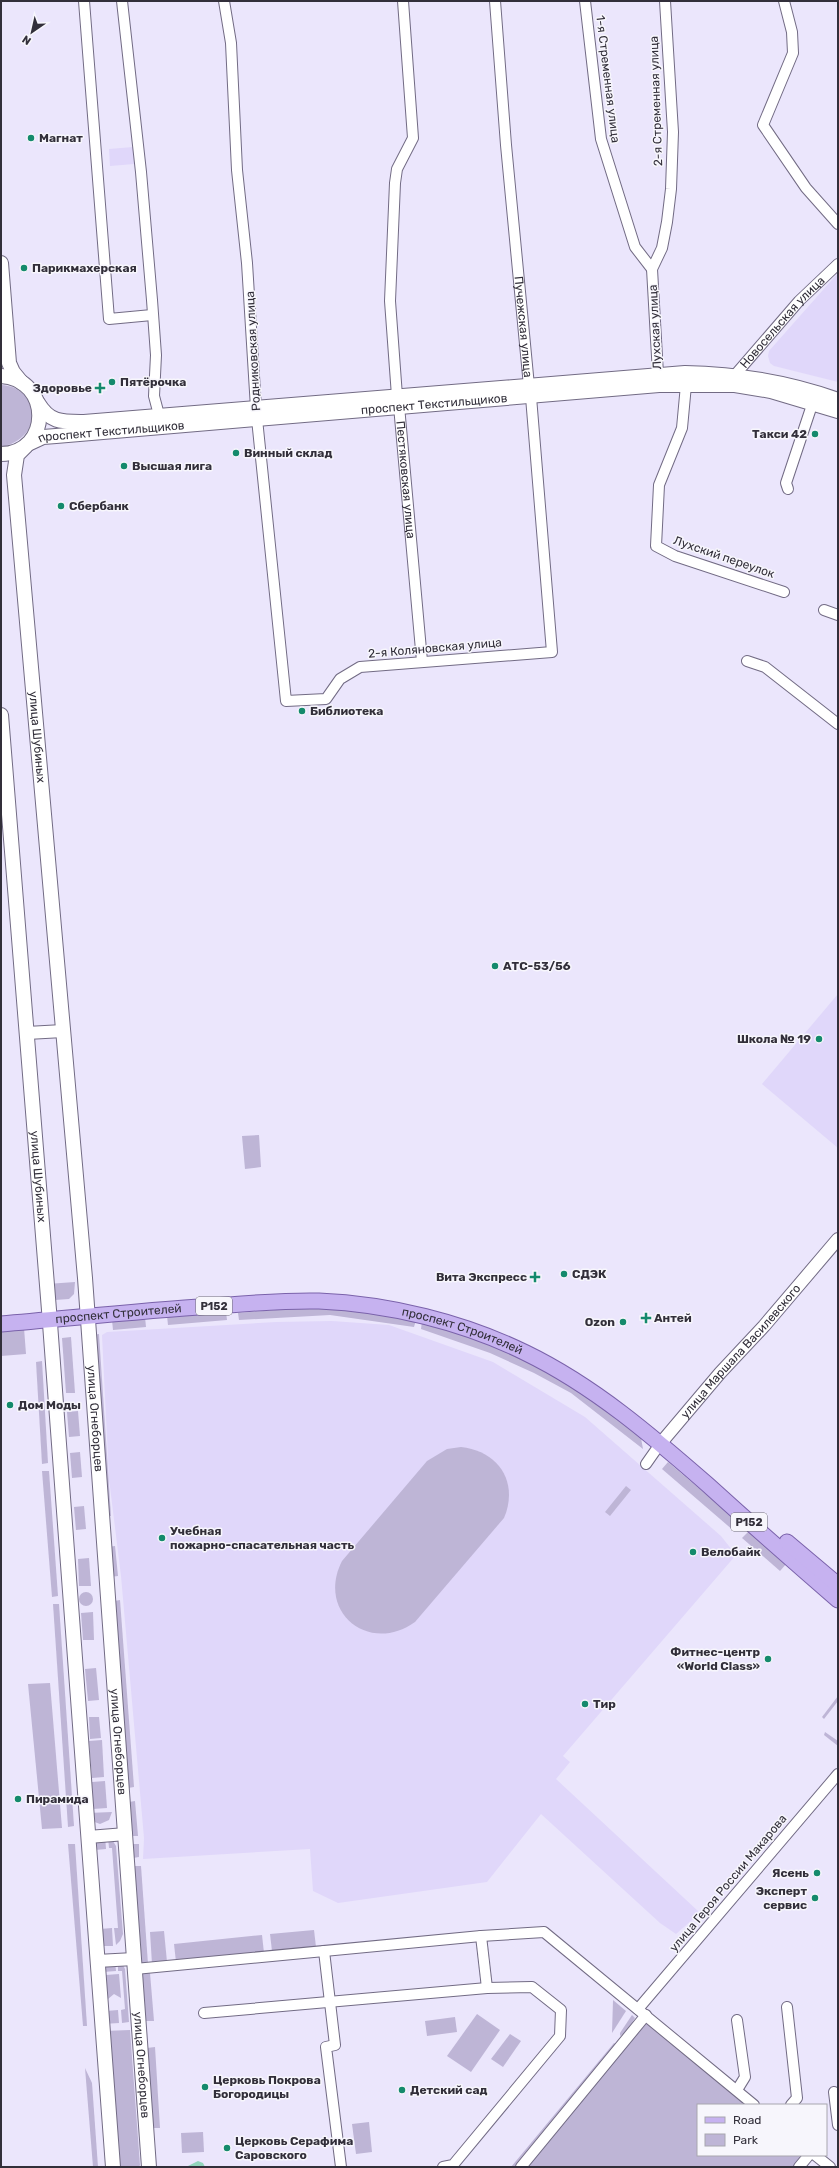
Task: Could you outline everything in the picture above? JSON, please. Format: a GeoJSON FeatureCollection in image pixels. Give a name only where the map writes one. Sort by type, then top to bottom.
{"type":"FeatureCollection","features":[{"type":"Feature","properties":{"kind":"main road"},"geometry":{"type":"LineString","coordinates":[[1,263],[8,361],[13,372],[22,383]]}},
{"type":"Feature","properties":{"kind":"main road"},"geometry":{"type":"LineString","coordinates":[[1,376],[11,378],[22,383]]}},
{"type":"Feature","properties":{"kind":"main road","name":"проспект Текстильщиков"},"geometry":{"type":"LineString","coordinates":[[658,380],[686,385],[735,380],[813,402],[838,411]]}},
{"type":"Feature","properties":{"kind":"main road","name":"проспект Текстильщиков"},"geometry":{"type":"LineString","coordinates":[[1,454],[13,452],[43,437],[257,413],[530,392],[658,380],[774,381],[838,400]]}},
{"type":"Feature","properties":{"kind":"main road","name":"проспект Текстильщиков"},"geometry":{"type":"LineString","coordinates":[[22,383],[31,391],[44,412],[62,422],[159,415],[257,413]]}},
{"type":"Feature","properties":{"kind":"main road","name":"улица Шубиных"},"geometry":{"type":"LineString","coordinates":[[38,403],[40,421],[37,432],[17,455],[14,475],[87,1312]]}},
{"type":"Feature","properties":{"kind":"main road","name":"улица Шубиных"},"geometry":{"type":"LineString","coordinates":[[1,715],[50,1315]]}},
{"type":"Feature","properties":{"kind":"main road","name":"проспект Строителей"},"geometry":{"type":"LineString","coordinates":[[1,1315],[50,1315],[282,1301],[342,1302],[399,1311],[450,1324],[526,1353],[562,1373],[663,1440],[838,1585]]}},
{"type":"Feature","properties":{"kind":"main road","name":"улица Огнеборцев"},"geometry":{"type":"LineString","coordinates":[[87,1312],[150,2167]]}},
{"type":"Feature","properties":{"kind":"main road"},"geometry":{"type":"LineString","coordinates":[[50,1315],[113,2167]]}},
{"type":"Feature","properties":{"kind":"main road","name":"проспект Строителей"},"geometry":{"type":"LineString","coordinates":[[1,1324],[50,1315]]}},
{"type":"Feature","properties":{"kind":"main road","name":"проспект Строителей"},"geometry":{"type":"LineString","coordinates":[[663,1440],[838,1600]]}},
{"type":"Feature","properties":{"kind":"street"},"geometry":{"type":"LineString","coordinates":[[84,1],[109,319],[152,315]]}},
{"type":"Feature","properties":{"kind":"street"},"geometry":{"type":"LineString","coordinates":[[122,1],[141,172],[156,355],[154,396],[159,415]]}},
{"type":"Feature","properties":{"kind":"street","name":"Родниковская улица"},"geometry":{"type":"LineString","coordinates":[[224,1],[231,43],[237,170],[247,263],[257,413],[286,701]]}},
{"type":"Feature","properties":{"kind":"street","name":"Пестяковская улица"},"geometry":{"type":"LineString","coordinates":[[403,1],[414,138],[402,155],[397,169],[395,183],[390,301],[422,661]]}},
{"type":"Feature","properties":{"kind":"street","name":"Пучежская улица"},"geometry":{"type":"LineString","coordinates":[[495,1],[506,145],[530,392],[552,652]]}},
{"type":"Feature","properties":{"kind":"street","name":"1-я Стременная улица"},"geometry":{"type":"LineString","coordinates":[[586,1],[601,139],[635,247],[652,269]]}},
{"type":"Feature","properties":{"kind":"street","name":"2-я Стременная улица"},"geometry":{"type":"LineString","coordinates":[[652,269],[662,248],[671,189],[673,132],[664,1]]}},
{"type":"Feature","properties":{"kind":"street"},"geometry":{"type":"LineString","coordinates":[[784,1],[792,32],[793,53],[763,125],[806,188],[838,224]]}},
{"type":"Feature","properties":{"kind":"street","name":"Новосельская улица"},"geometry":{"type":"LineString","coordinates":[[735,380],[799,301],[838,264]]}},
{"type":"Feature","properties":{"kind":"street","name":"Лухская улица"},"geometry":{"type":"LineString","coordinates":[[652,269],[658,380]]}},
{"type":"Feature","properties":{"kind":"street","name":"Лухский переулок"},"geometry":{"type":"LineString","coordinates":[[686,385],[682,428],[659,485],[656,546],[675,556],[784,592]]}},
{"type":"Feature","properties":{"kind":"street"},"geometry":{"type":"LineString","coordinates":[[788,489],[786,483],[813,402]]}},
{"type":"Feature","properties":{"kind":"street"},"geometry":{"type":"LineString","coordinates":[[824,610],[838,615]]}},
{"type":"Feature","properties":{"kind":"street","name":"2-я Коляновская улица"},"geometry":{"type":"LineString","coordinates":[[286,701],[326,699],[340,679],[360,667],[552,652]]}},
{"type":"Feature","properties":{"kind":"street"},"geometry":{"type":"LineString","coordinates":[[747,660],[766,667],[838,724]]}},
{"type":"Feature","properties":{"kind":"street"},"geometry":{"type":"LineString","coordinates":[[27,1033],[63,1031]]}},
{"type":"Feature","properties":{"kind":"street","name":"улица Маршала Василевского"},"geometry":{"type":"LineString","coordinates":[[646,1464],[663,1440],[838,1240]]}},
{"type":"Feature","properties":{"kind":"street","name":"улица Героя России Макарова"},"geometry":{"type":"LineString","coordinates":[[521,2167],[642,2012],[838,1774]]}},
{"type":"Feature","properties":{"kind":"street"},"geometry":{"type":"LineString","coordinates":[[88,1837],[126,1834]]}},
{"type":"Feature","properties":{"kind":"street"},"geometry":{"type":"LineString","coordinates":[[97,1961],[135,1964],[324,1951],[482,1936],[544,1932],[753,2104]]}},
{"type":"Feature","properties":{"kind":"street"},"geometry":{"type":"LineString","coordinates":[[482,1936],[487,1988]]}},
{"type":"Feature","properties":{"kind":"street"},"geometry":{"type":"LineString","coordinates":[[324,1951],[335,2045],[326,2047],[341,2167]]}},
{"type":"Feature","properties":{"kind":"street"},"geometry":{"type":"LineString","coordinates":[[204,2013],[487,1988],[532,1987],[562,2010],[560,2036],[454,2166],[442,2167]]}},
{"type":"Feature","properties":{"kind":"street"},"geometry":{"type":"LineString","coordinates":[[787,2007],[797,2098],[792,2104]]}},
{"type":"Feature","properties":{"kind":"street"},"geometry":{"type":"LineString","coordinates":[[737,2020],[745,2077],[737,2090]]}},
{"type":"Feature","properties":{"kind":"street"},"geometry":{"type":"LineString","coordinates":[[834,2092],[838,2125]]}},
{"type":"Feature","properties":{"kind":"street"},"geometry":{"type":"LineString","coordinates":[[799,2167],[808,2156]]}},
{"type":"Feature","properties":{"kind":"street"},"geometry":{"type":"LineString","coordinates":[[816,2156],[830,2167]]}},
{"type":"Feature","properties":{"kind":"shaded area"},"geometry":{"type":"Polygon","coordinates":[[[133,147],[134,164],[110,166],[109,149],[133,147]]]}},
{"type":"Feature","properties":{"kind":"shaded area"},"geometry":{"type":"Polygon","coordinates":[[[838,273],[838,382],[774,366],[770,363],[768,356],[769,351],[838,273]]]}},
{"type":"Feature","properties":{"kind":"shaded area","name":"Школа № 19"},"geometry":{"type":"Polygon","coordinates":[[[838,994],[838,1148],[762,1084],[838,994]]]}},
{"type":"Feature","properties":{"kind":"shaded area"},"geometry":{"type":"Polygon","coordinates":[[[332,1321],[389,1325],[493,1362],[585,1417],[721,1536],[736,1555],[563,1756],[570,1762],[556,1779],[698,1911],[692,1920],[676,1934],[660,1923],[541,1814],[487,1882],[338,1903],[313,1891],[310,1849],[143,1859],[144,1838],[121,1576],[109,1479],[102,1335],[107,1332],[276,1322],[332,1321]]]}},
{"type":"Feature","properties":{"kind":"shaded area"},"geometry":{"type":"Polygon","coordinates":[[[198,2161],[203,2163],[205,2167],[186,2167],[198,2161]]]}},
{"type":"Feature","properties":{"kind":"green space"},"geometry":{"type":"Polygon","coordinates":[[[1,385],[14,388],[24,394],[30,403],[32,413],[31,424],[25,434],[15,442],[1,447],[1,385]]]}},
{"type":"Feature","properties":{"kind":"green space"},"geometry":{"type":"Polygon","coordinates":[[[259,1135],[261,1167],[245,1169],[242,1136],[259,1135]]]}},
{"type":"Feature","properties":{"kind":"green space"},"geometry":{"type":"Polygon","coordinates":[[[75,1282],[74,1294],[69,1299],[55,1300],[50,1296],[47,1284],[75,1282]]]}},
{"type":"Feature","properties":{"kind":"green space"},"geometry":{"type":"Polygon","coordinates":[[[300,1308],[345,1309],[416,1320],[414,1327],[330,1315],[239,1320],[238,1313],[300,1308]]]}},
{"type":"Feature","properties":{"kind":"green space"},"geometry":{"type":"Polygon","coordinates":[[[226,1312],[227,1320],[168,1325],[167,1316],[226,1312]]]}},
{"type":"Feature","properties":{"kind":"green space"},"geometry":{"type":"Polygon","coordinates":[[[145,1317],[146,1327],[113,1330],[112,1320],[145,1317]]]}},
{"type":"Feature","properties":{"kind":"green space"},"geometry":{"type":"Polygon","coordinates":[[[422,1321],[498,1347],[557,1376],[636,1433],[641,1438],[643,1449],[571,1393],[534,1373],[490,1353],[421,1329],[422,1321]]]}},
{"type":"Feature","properties":{"kind":"green space"},"geometry":{"type":"Polygon","coordinates":[[[24,1328],[26,1354],[1,1356],[1,1330],[24,1328]]]}},
{"type":"Feature","properties":{"kind":"green space"},"geometry":{"type":"Polygon","coordinates":[[[99,1334],[111,1516],[104,1516],[92,1335],[99,1334]]]}},
{"type":"Feature","properties":{"kind":"green space"},"geometry":{"type":"Polygon","coordinates":[[[71,1337],[75,1393],[66,1393],[62,1338],[71,1337]]]}},
{"type":"Feature","properties":{"kind":"green space"},"geometry":{"type":"Polygon","coordinates":[[[42,1361],[48,1463],[42,1464],[36,1362],[42,1361]]]}},
{"type":"Feature","properties":{"kind":"green space"},"geometry":{"type":"Polygon","coordinates":[[[78,1411],[80,1436],[69,1437],[67,1412],[78,1411]]]}},
{"type":"Feature","properties":{"kind":"green space"},"geometry":{"type":"Polygon","coordinates":[[[461,1447],[486,1455],[495,1462],[502,1471],[507,1481],[509,1493],[508,1505],[504,1518],[415,1622],[398,1631],[381,1634],[365,1631],[352,1623],[342,1611],[336,1597],[336,1580],[342,1561],[427,1461],[447,1449],[461,1447]]]}},
{"type":"Feature","properties":{"kind":"green space"},"geometry":{"type":"Polygon","coordinates":[[[80,1452],[82,1477],[72,1478],[70,1453],[80,1452]]]}},
{"type":"Feature","properties":{"kind":"green space"},"geometry":{"type":"Polygon","coordinates":[[[668,1462],[734,1518],[737,1524],[734,1531],[662,1469],[668,1462]]]}},
{"type":"Feature","properties":{"kind":"green space"},"geometry":{"type":"Polygon","coordinates":[[[42,1471],[49,1471],[58,1596],[52,1597],[42,1471]]]}},
{"type":"Feature","properties":{"kind":"green space"},"geometry":{"type":"Polygon","coordinates":[[[626,1486],[631,1490],[610,1516],[605,1512],[626,1486]]]}},
{"type":"Feature","properties":{"kind":"green space"},"geometry":{"type":"Polygon","coordinates":[[[84,1506],[86,1529],[76,1530],[74,1507],[84,1506]]]}},
{"type":"Feature","properties":{"kind":"green space"},"geometry":{"type":"Polygon","coordinates":[[[749,1531],[787,1563],[780,1571],[742,1538],[749,1531]]]}},
{"type":"Feature","properties":{"kind":"green space"},"geometry":{"type":"Polygon","coordinates":[[[115,1546],[118,1576],[110,1577],[107,1547],[115,1546]]]}},
{"type":"Feature","properties":{"kind":"green space"},"geometry":{"type":"Polygon","coordinates":[[[89,1558],[91,1586],[79,1586],[78,1559],[89,1558]]]}},
{"type":"Feature","properties":{"kind":"green space"},"geometry":{"type":"Polygon","coordinates":[[[83,1592],[89,1592],[93,1596],[93,1602],[89,1606],[83,1606],[79,1602],[79,1596],[83,1592]]]}},
{"type":"Feature","properties":{"kind":"green space"},"geometry":{"type":"Polygon","coordinates":[[[120,1600],[134,1787],[128,1788],[114,1601],[120,1600]]]}},
{"type":"Feature","properties":{"kind":"green space"},"geometry":{"type":"Polygon","coordinates":[[[53,1604],[59,1604],[74,1826],[68,1827],[53,1604]]]}},
{"type":"Feature","properties":{"kind":"green space"},"geometry":{"type":"Polygon","coordinates":[[[93,1612],[94,1640],[83,1640],[81,1613],[93,1612]]]}},
{"type":"Feature","properties":{"kind":"green space"},"geometry":{"type":"Polygon","coordinates":[[[96,1668],[99,1700],[88,1701],[85,1669],[96,1668]]]}},
{"type":"Feature","properties":{"kind":"green space"},"geometry":{"type":"Polygon","coordinates":[[[50,1683],[62,1828],[42,1829],[28,1684],[50,1683]]]}},
{"type":"Feature","properties":{"kind":"green space"},"geometry":{"type":"Polygon","coordinates":[[[838,1696],[838,1701],[824,1719],[822,1717],[838,1696]]]}},
{"type":"Feature","properties":{"kind":"green space"},"geometry":{"type":"Polygon","coordinates":[[[89,1717],[99,1717],[101,1738],[90,1739],[89,1717]]]}},
{"type":"Feature","properties":{"kind":"green space"},"geometry":{"type":"Polygon","coordinates":[[[825,1732],[838,1741],[838,1746],[824,1735],[825,1732]]]}},
{"type":"Feature","properties":{"kind":"green space"},"geometry":{"type":"Polygon","coordinates":[[[102,1740],[104,1777],[92,1778],[89,1741],[102,1740]]]}},
{"type":"Feature","properties":{"kind":"green space"},"geometry":{"type":"Polygon","coordinates":[[[105,1781],[107,1808],[93,1809],[92,1782],[105,1781]]]}},
{"type":"Feature","properties":{"kind":"green space"},"geometry":{"type":"Polygon","coordinates":[[[135,1801],[138,1836],[131,1836],[129,1802],[135,1801]]]}},
{"type":"Feature","properties":{"kind":"green space"},"geometry":{"type":"Polygon","coordinates":[[[112,1812],[109,1820],[100,1824],[92,1821],[88,1813],[112,1812]]]}},
{"type":"Feature","properties":{"kind":"green space"},"geometry":{"type":"Polygon","coordinates":[[[105,1836],[106,1849],[95,1850],[100,1929],[112,1928],[113,1946],[104,1946],[100,1944],[92,1839],[105,1836]]]}},
{"type":"Feature","properties":{"kind":"green space"},"geometry":{"type":"Polygon","coordinates":[[[108,1837],[116,1846],[123,1934],[120,1941],[116,1945],[114,1928],[118,1928],[112,1848],[109,1848],[108,1837]]]}},
{"type":"Feature","properties":{"kind":"green space"},"geometry":{"type":"Polygon","coordinates":[[[68,1844],[75,1844],[87,2026],[83,2026],[68,1844]]]}},
{"type":"Feature","properties":{"kind":"green space"},"geometry":{"type":"Polygon","coordinates":[[[133,1844],[139,1844],[139,1857],[133,1858],[133,1844]]]}},
{"type":"Feature","properties":{"kind":"green space"},"geometry":{"type":"Polygon","coordinates":[[[134,1866],[141,1866],[148,1964],[142,1964],[134,1866]]]}},
{"type":"Feature","properties":{"kind":"green space"},"geometry":{"type":"Polygon","coordinates":[[[314,1930],[316,1947],[272,1951],[270,1934],[314,1930]]]}},
{"type":"Feature","properties":{"kind":"green space"},"geometry":{"type":"Polygon","coordinates":[[[164,1931],[167,1962],[152,1964],[150,1932],[164,1931]]]}},
{"type":"Feature","properties":{"kind":"green space"},"geometry":{"type":"Polygon","coordinates":[[[262,1935],[264,1953],[176,1962],[174,1944],[262,1935]]]}},
{"type":"Feature","properties":{"kind":"green space"},"geometry":{"type":"Polygon","coordinates":[[[115,1961],[116,1971],[103,1972],[106,2011],[118,2010],[119,2023],[103,2024],[101,1964],[115,1961]]]}},
{"type":"Feature","properties":{"kind":"green space"},"geometry":{"type":"Polygon","coordinates":[[[118,1962],[122,1963],[125,1969],[129,2022],[122,2023],[121,2010],[125,2009],[122,1971],[118,1971],[118,1962]]]}},
{"type":"Feature","properties":{"kind":"green space"},"geometry":{"type":"Polygon","coordinates":[[[142,1973],[150,1973],[154,2021],[145,2021],[142,1973]]]}},
{"type":"Feature","properties":{"kind":"green space"},"geometry":{"type":"Polygon","coordinates":[[[119,1974],[121,1998],[114,1994],[108,1999],[106,1975],[119,1974]]]}},
{"type":"Feature","properties":{"kind":"green space"},"geometry":{"type":"Polygon","coordinates":[[[613,2000],[626,2011],[612,2033],[613,2000]]]}},
{"type":"Feature","properties":{"kind":"green space"},"geometry":{"type":"Polygon","coordinates":[[[477,2014],[500,2030],[471,2072],[447,2056],[477,2014]]]}},
{"type":"Feature","properties":{"kind":"green space"},"geometry":{"type":"Polygon","coordinates":[[[632,2015],[635,2018],[626,2032],[620,2036],[620,2033],[632,2015]]]}},
{"type":"Feature","properties":{"kind":"green space"},"geometry":{"type":"Polygon","coordinates":[[[455,2017],[457,2032],[427,2036],[425,2021],[455,2017]]]}},
{"type":"Feature","properties":{"kind":"green space"},"geometry":{"type":"Polygon","coordinates":[[[645,2018],[752,2104],[697,2104],[697,2156],[806,2156],[798,2167],[524,2167],[645,2018]]]}},
{"type":"Feature","properties":{"kind":"green space"},"geometry":{"type":"Polygon","coordinates":[[[130,2030],[140,2165],[139,2167],[114,2167],[104,2031],[130,2030]]]}},
{"type":"Feature","properties":{"kind":"green space"},"geometry":{"type":"Polygon","coordinates":[[[510,2034],[521,2041],[503,2067],[491,2059],[510,2034]]]}},
{"type":"Feature","properties":{"kind":"green space"},"geometry":{"type":"Polygon","coordinates":[[[614,2043],[616,2044],[514,2167],[511,2167],[614,2043]]]}},
{"type":"Feature","properties":{"kind":"green space"},"geometry":{"type":"Polygon","coordinates":[[[155,2047],[160,2128],[152,2128],[147,2048],[155,2047]]]}},
{"type":"Feature","properties":{"kind":"green space"},"geometry":{"type":"Polygon","coordinates":[[[85,2068],[92,2083],[98,2167],[93,2167],[85,2068]]]}},
{"type":"Feature","properties":{"kind":"green space"},"geometry":{"type":"Polygon","coordinates":[[[369,2122],[372,2152],[356,2154],[352,2124],[369,2122]]]}},
{"type":"Feature","properties":{"kind":"green space"},"geometry":{"type":"Polygon","coordinates":[[[203,2132],[204,2152],[182,2153],[181,2133],[203,2132]]]}},
{"type":"Feature","properties":{"kind":"place","name":"Магнат"},"geometry":{"type":"Point","coordinates":[31,138]}},
{"type":"Feature","properties":{"kind":"place","name":"Парикмахерская"},"geometry":{"type":"Point","coordinates":[24,268]}},
{"type":"Feature","properties":{"kind":"place","name":"Пятёрочка"},"geometry":{"type":"Point","coordinates":[112,382]}},
{"type":"Feature","properties":{"kind":"place","name":"Здоровье"},"geometry":{"type":"Point","coordinates":[100,388]}},
{"type":"Feature","properties":{"kind":"place","name":"Такси 42"},"geometry":{"type":"Point","coordinates":[815,434]}},
{"type":"Feature","properties":{"kind":"place","name":"Винный склад"},"geometry":{"type":"Point","coordinates":[236,453]}},
{"type":"Feature","properties":{"kind":"place","name":"Высшая лига"},"geometry":{"type":"Point","coordinates":[124,466]}},
{"type":"Feature","properties":{"kind":"place","name":"Сбербанк"},"geometry":{"type":"Point","coordinates":[61,506]}},
{"type":"Feature","properties":{"kind":"place","name":"Библиотека"},"geometry":{"type":"Point","coordinates":[302,711]}},
{"type":"Feature","properties":{"kind":"place","name":"АТС-53/56"},"geometry":{"type":"Point","coordinates":[495,966]}},
{"type":"Feature","properties":{"kind":"place","name":"Школа № 19"},"geometry":{"type":"Point","coordinates":[819,1039]}},
{"type":"Feature","properties":{"kind":"place","name":"СДЭК"},"geometry":{"type":"Point","coordinates":[564,1274]}},
{"type":"Feature","properties":{"kind":"place","name":"Вита Экспресс"},"geometry":{"type":"Point","coordinates":[535,1277]}},
{"type":"Feature","properties":{"kind":"place","name":"Антей"},"geometry":{"type":"Point","coordinates":[646,1318]}},
{"type":"Feature","properties":{"kind":"place","name":"Ozon"},"geometry":{"type":"Point","coordinates":[623,1322]}},
{"type":"Feature","properties":{"kind":"place","name":"Дом Моды"},"geometry":{"type":"Point","coordinates":[10,1405]}},
{"type":"Feature","properties":{"kind":"place","name":"Учебная пожарно-спасательная часть"},"geometry":{"type":"Point","coordinates":[162,1538]}},
{"type":"Feature","properties":{"kind":"place","name":"Велобайк"},"geometry":{"type":"Point","coordinates":[693,1552]}},
{"type":"Feature","properties":{"kind":"place","name":"Фитнес-центр «World Class»"},"geometry":{"type":"Point","coordinates":[768,1659]}},
{"type":"Feature","properties":{"kind":"place","name":"Тир"},"geometry":{"type":"Point","coordinates":[585,1704]}},
{"type":"Feature","properties":{"kind":"place","name":"Пирамида"},"geometry":{"type":"Point","coordinates":[18,1799]}},
{"type":"Feature","properties":{"kind":"place","name":"Ясень"},"geometry":{"type":"Point","coordinates":[817,1873]}},
{"type":"Feature","properties":{"kind":"place","name":"Эксперт сервис"},"geometry":{"type":"Point","coordinates":[815,1898]}},
{"type":"Feature","properties":{"kind":"place","name":"Церковь Покрова Богородицы"},"geometry":{"type":"Point","coordinates":[205,2087]}},
{"type":"Feature","properties":{"kind":"place","name":"Детский сад"},"geometry":{"type":"Point","coordinates":[402,2090]}},
{"type":"Feature","properties":{"kind":"place","name":"Церковь Серафима Саровского"},"geometry":{"type":"Point","coordinates":[227,2148]}}]}
